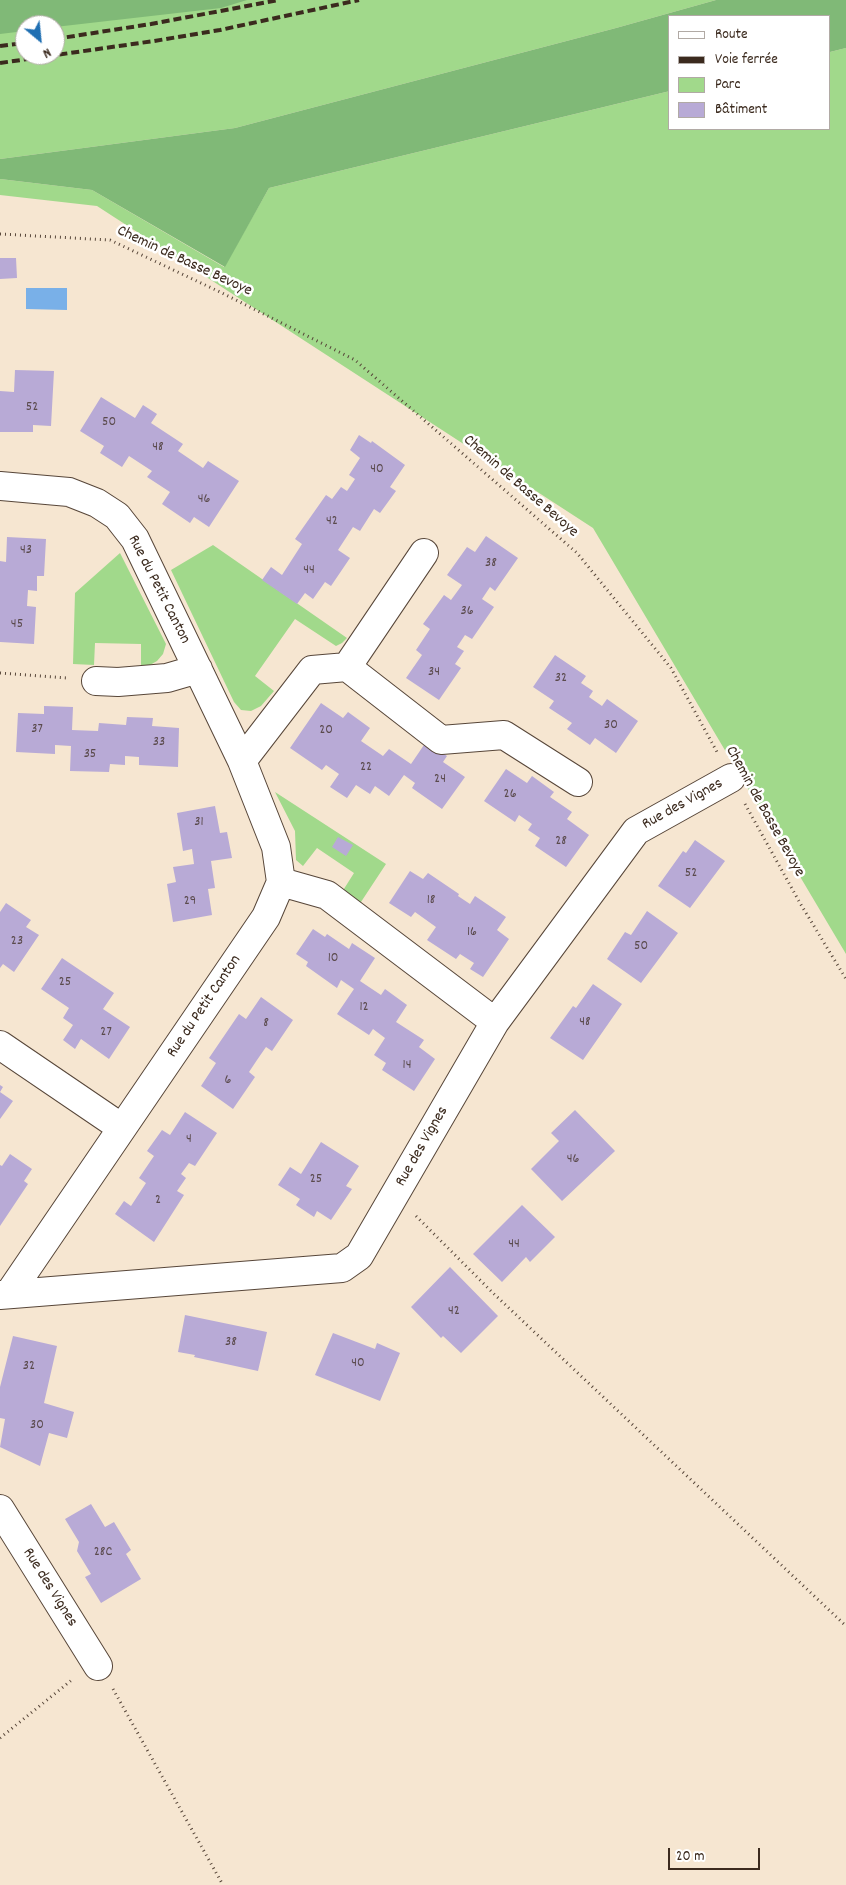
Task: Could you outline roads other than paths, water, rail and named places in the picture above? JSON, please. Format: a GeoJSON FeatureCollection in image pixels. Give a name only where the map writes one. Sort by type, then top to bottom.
{"type":"FeatureCollection","features":[{"type":"Feature","properties":{"kind":"street","name":"Rue du Petit Canton"},"geometry":{"type":"LineString","coordinates":[[0,486],[68,492],[97,503],[117,516],[135,539],[242,762],[276,847],[281,882],[266,917],[122,1128],[4,1294]]}},
{"type":"Feature","properties":{"kind":"street"},"geometry":{"type":"LineString","coordinates":[[347,667],[424,553]]}},
{"type":"Feature","properties":{"kind":"street"},"geometry":{"type":"LineString","coordinates":[[242,762],[312,670],[347,667],[441,740],[504,734],[578,782]]}},
{"type":"Feature","properties":{"kind":"street"},"geometry":{"type":"LineString","coordinates":[[96,681],[118,682],[167,678],[198,669]]}},
{"type":"Feature","properties":{"kind":"street","name":"Rue des Vignes"},"geometry":{"type":"LineString","coordinates":[[4,1294],[342,1268],[359,1256],[496,1022],[636,831],[731,778]]}},
{"type":"Feature","properties":{"kind":"street"},"geometry":{"type":"LineString","coordinates":[[281,882],[327,895],[496,1022]]}},
{"type":"Feature","properties":{"kind":"street"},"geometry":{"type":"LineString","coordinates":[[0,1045],[122,1128]]}},
{"type":"Feature","properties":{"kind":"street","name":"Rue des Vignes"},"geometry":{"type":"LineString","coordinates":[[0,1509],[98,1666]]}},
{"type":"Feature","properties":{"kind":"water"},"geometry":{"type":"Polygon","coordinates":[[[26,288],[67,288],[67,310],[26,309],[26,288]]]}},
{"type":"Feature","properties":{"kind":"railway"},"geometry":{"type":"LineString","coordinates":[[65,37],[151,24],[279,0]]}},
{"type":"Feature","properties":{"kind":"railway"},"geometry":{"type":"LineString","coordinates":[[0,63],[220,30],[359,0]]}},
{"type":"Feature","properties":{"kind":"railway"},"geometry":{"type":"LineString","coordinates":[[0,46],[15,44]]}}]}
